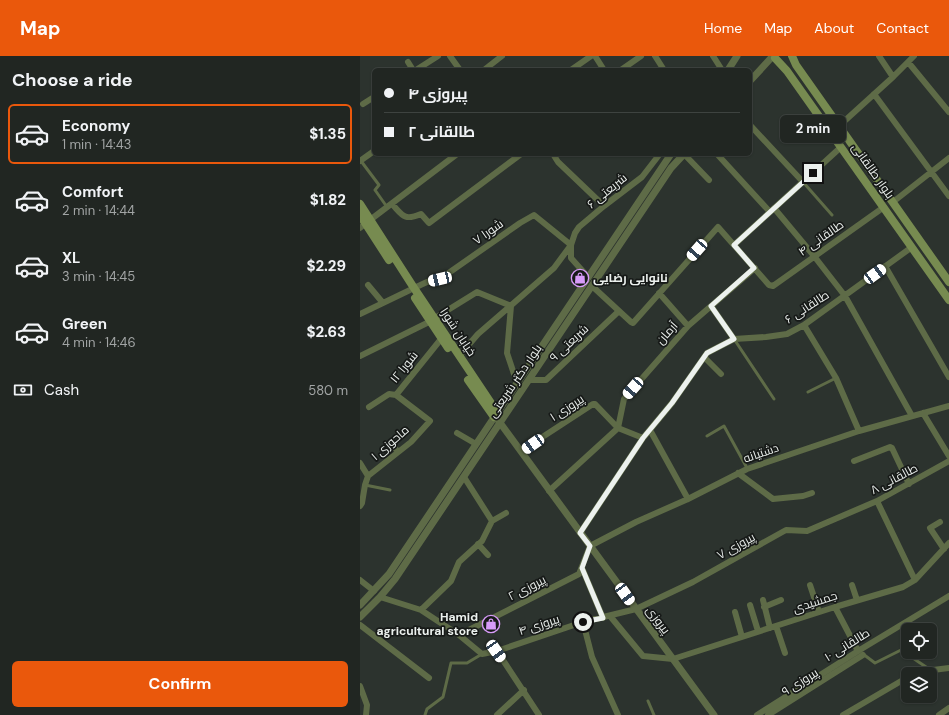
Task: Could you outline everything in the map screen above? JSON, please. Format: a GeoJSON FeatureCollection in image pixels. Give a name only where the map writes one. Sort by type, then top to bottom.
{"type":"FeatureCollection","features":[{"type":"Feature","properties":{"kind":"main road","name":"بلوار طالقانی"},"geometry":{"type":"LineString","coordinates":[[792,56],[796,65],[949,282]]}},
{"type":"Feature","properties":{"kind":"main road","name":"بلوار طالقانی"},"geometry":{"type":"LineString","coordinates":[[774,57],[787,71],[949,300]]}},
{"type":"Feature","properties":{"kind":"main road","name":"خیابان شورا"},"geometry":{"type":"LineString","coordinates":[[360,204],[365,224]]}},
{"type":"Feature","properties":{"kind":"main road","name":"خیابان شورا"},"geometry":{"type":"LineString","coordinates":[[360,215],[432,320],[459,356],[497,417]]}},
{"type":"Feature","properties":{"kind":"main road","name":"خیابان شورا"},"geometry":{"type":"LineString","coordinates":[[432,320],[441,339],[497,417]]}},
{"type":"Feature","properties":{"kind":"street"},"geometry":{"type":"LineString","coordinates":[[419,68],[438,56]]}},
{"type":"Feature","properties":{"kind":"street"},"geometry":{"type":"LineString","coordinates":[[450,56],[459,68]]}},
{"type":"Feature","properties":{"kind":"street"},"geometry":{"type":"LineString","coordinates":[[487,68],[502,56]]}},
{"type":"Feature","properties":{"kind":"street"},"geometry":{"type":"LineString","coordinates":[[574,68],[591,56]]}},
{"type":"Feature","properties":{"kind":"street"},"geometry":{"type":"LineString","coordinates":[[595,56],[603,68]]}},
{"type":"Feature","properties":{"kind":"street"},"geometry":{"type":"LineString","coordinates":[[624,68],[641,56]]}},
{"type":"Feature","properties":{"kind":"street"},"geometry":{"type":"LineString","coordinates":[[655,56],[663,68]]}},
{"type":"Feature","properties":{"kind":"street"},"geometry":{"type":"LineString","coordinates":[[713,56],[721,68]]}},
{"type":"Feature","properties":{"kind":"street"},"geometry":{"type":"LineString","coordinates":[[729,68],[737,56]]}},
{"type":"Feature","properties":{"kind":"street"},"geometry":{"type":"LineString","coordinates":[[879,56],[893,77]]}},
{"type":"Feature","properties":{"kind":"street"},"geometry":{"type":"LineString","coordinates":[[839,126],[914,56]]}},
{"type":"Feature","properties":{"kind":"street"},"geometry":{"type":"LineString","coordinates":[[752,79],[774,57]]}},
{"type":"Feature","properties":{"kind":"street"},"geometry":{"type":"LineString","coordinates":[[408,62],[411,68]]}},
{"type":"Feature","properties":{"kind":"street"},"geometry":{"type":"LineString","coordinates":[[908,62],[949,112]]}},
{"type":"Feature","properties":{"kind":"street"},"geometry":{"type":"LineString","coordinates":[[874,94],[949,196]]}},
{"type":"Feature","properties":{"kind":"street"},"geometry":{"type":"LineString","coordinates":[[363,104],[372,98]]}},
{"type":"Feature","properties":{"kind":"street"},"geometry":{"type":"LineString","coordinates":[[752,127],[804,182]]}},
{"type":"Feature","properties":{"kind":"street"},"geometry":{"type":"LineString","coordinates":[[734,245],[841,148]]}},
{"type":"Feature","properties":{"kind":"street"},"geometry":{"type":"LineString","coordinates":[[360,161],[372,152]]}},
{"type":"Feature","properties":{"kind":"street"},"geometry":{"type":"LineString","coordinates":[[365,224],[454,156]]}},
{"type":"Feature","properties":{"kind":"street"},"geometry":{"type":"LineString","coordinates":[[389,205],[404,217],[411,218],[421,214],[429,223],[518,156]]}},
{"type":"Feature","properties":{"kind":"street"},"geometry":{"type":"LineString","coordinates":[[554,156],[558,162],[604,206]]}},
{"type":"Feature","properties":{"kind":"street","name":"شریعتی ۶"},"geometry":{"type":"LineString","coordinates":[[459,356],[478,334],[554,268],[570,245],[579,227],[642,177],[658,156]]}},
{"type":"Feature","properties":{"kind":"street"},"geometry":{"type":"LineString","coordinates":[[660,156],[664,163]]}},
{"type":"Feature","properties":{"kind":"street","name":"بلوار دکتر شریعتی"},"geometry":{"type":"LineString","coordinates":[[360,616],[396,579],[464,477],[517,383],[669,156]]}},
{"type":"Feature","properties":{"kind":"street","name":"بلوار دکتر شریعتی"},"geometry":{"type":"LineString","coordinates":[[360,605],[389,574],[476,444],[529,380],[671,168],[682,156]]}},
{"type":"Feature","properties":{"kind":"street"},"geometry":{"type":"LineString","coordinates":[[686,156],[709,180]]}},
{"type":"Feature","properties":{"kind":"street"},"geometry":{"type":"LineString","coordinates":[[719,156],[772,210],[814,256],[845,296],[912,416]]}},
{"type":"Feature","properties":{"kind":"street"},"geometry":{"type":"LineString","coordinates":[[893,202],[949,158]]}},
{"type":"Feature","properties":{"kind":"street"},"geometry":{"type":"LineString","coordinates":[[642,177],[650,184]]}},
{"type":"Feature","properties":{"kind":"street","name":"طالقانی ۴"},"geometry":{"type":"LineString","coordinates":[[754,268],[771,286],[884,207]]}},
{"type":"Feature","properties":{"kind":"street","name":"شورا ۷"},"geometry":{"type":"LineString","coordinates":[[412,289],[427,282],[440,279],[520,223],[534,215],[570,245]]}},
{"type":"Feature","properties":{"kind":"street"},"geometry":{"type":"LineString","coordinates":[[592,286],[619,312],[633,323],[718,227],[754,268]]}},
{"type":"Feature","properties":{"kind":"street"},"geometry":{"type":"LineString","coordinates":[[570,245],[571,258],[588,277]]}},
{"type":"Feature","properties":{"kind":"street","name":"طالقانی ۶"},"geometry":{"type":"LineString","coordinates":[[704,357],[707,353],[734,339],[787,334],[804,326],[912,247]]}},
{"type":"Feature","properties":{"kind":"street"},"geometry":{"type":"LineString","coordinates":[[885,266],[949,377]]}},
{"type":"Feature","properties":{"kind":"street","name":"آرمان"},"geometry":{"type":"LineString","coordinates":[[618,428],[624,399],[688,326],[754,268]]}},
{"type":"Feature","properties":{"kind":"street"},"geometry":{"type":"LineString","coordinates":[[368,285],[383,303]]}},
{"type":"Feature","properties":{"kind":"street"},"geometry":{"type":"LineString","coordinates":[[360,314],[412,289]]}},
{"type":"Feature","properties":{"kind":"street"},"geometry":{"type":"LineString","coordinates":[[360,356],[432,320],[477,292],[511,306],[507,352],[517,383]]}},
{"type":"Feature","properties":{"kind":"street"},"geometry":{"type":"LineString","coordinates":[[659,293],[688,326]]}},
{"type":"Feature","properties":{"kind":"street"},"geometry":{"type":"LineString","coordinates":[[711,306],[734,339]]}},
{"type":"Feature","properties":{"kind":"street","name":"شریعتی ۹"},"geometry":{"type":"LineString","coordinates":[[529,380],[546,380],[619,312]]}},
{"type":"Feature","properties":{"kind":"street"},"geometry":{"type":"LineString","coordinates":[[804,326],[836,378],[859,431]]}},
{"type":"Feature","properties":{"kind":"street","name":"شورا ۱۲"},"geometry":{"type":"LineString","coordinates":[[430,420],[396,395],[441,339]]}},
{"type":"Feature","properties":{"kind":"street"},"geometry":{"type":"LineString","coordinates":[[537,353],[544,358]]}},
{"type":"Feature","properties":{"kind":"street"},"geometry":{"type":"LineString","coordinates":[[580,533],[643,438],[672,403],[704,357],[721,374]]}},
{"type":"Feature","properties":{"kind":"street"},"geometry":{"type":"LineString","coordinates":[[369,407],[389,394],[396,395]]}},
{"type":"Feature","properties":{"kind":"street","name":"پیروزی ۱"},"geometry":{"type":"LineString","coordinates":[[521,452],[593,404],[595,404],[618,428],[643,438]]}},
{"type":"Feature","properties":{"kind":"street","name":"دشتیانه"},"geometry":{"type":"LineString","coordinates":[[590,546],[636,522],[688,499],[747,469],[859,431],[949,406]]}},
{"type":"Feature","properties":{"kind":"street"},"geometry":{"type":"LineString","coordinates":[[923,413],[949,456]]}},
{"type":"Feature","properties":{"kind":"street","name":"پیروزی"},"geometry":{"type":"LineString","coordinates":[[497,417],[521,452],[714,715]]}},
{"type":"Feature","properties":{"kind":"street","name":"ماحوزی ۱"},"geometry":{"type":"LineString","coordinates":[[360,506],[368,476],[411,442],[430,420]]}},
{"type":"Feature","properties":{"kind":"street"},"geometry":{"type":"LineString","coordinates":[[550,490],[618,428]]}},
{"type":"Feature","properties":{"kind":"street"},"geometry":{"type":"LineString","coordinates":[[650,430],[688,499]]}},
{"type":"Feature","properties":{"kind":"street"},"geometry":{"type":"LineString","coordinates":[[457,433],[476,444]]}},
{"type":"Feature","properties":{"kind":"street"},"geometry":{"type":"LineString","coordinates":[[392,444],[398,452]]}},
{"type":"Feature","properties":{"kind":"street"},"geometry":{"type":"LineString","coordinates":[[854,461],[890,447],[892,448],[909,484]]}},
{"type":"Feature","properties":{"kind":"street","name":"طالقانی ۸"},"geometry":{"type":"LineString","coordinates":[[849,513],[877,501],[949,461]]}},
{"type":"Feature","properties":{"kind":"street"},"geometry":{"type":"LineString","coordinates":[[360,463],[368,476]]}},
{"type":"Feature","properties":{"kind":"street"},"geometry":{"type":"LineString","coordinates":[[738,473],[773,498],[803,496],[812,493]]}},
{"type":"Feature","properties":{"kind":"street"},"geometry":{"type":"LineString","coordinates":[[464,477],[492,521]]}},
{"type":"Feature","properties":{"kind":"street"},"geometry":{"type":"LineString","coordinates":[[877,501],[915,580]]}},
{"type":"Feature","properties":{"kind":"street"},"geometry":{"type":"LineString","coordinates":[[421,610],[451,581],[459,562],[482,541],[492,521],[506,513]]}},
{"type":"Feature","properties":{"kind":"street","name":"پیروزی ۷"},"geometry":{"type":"LineString","coordinates":[[636,609],[693,582],[786,530],[807,531],[849,513]]}},
{"type":"Feature","properties":{"kind":"street"},"geometry":{"type":"LineString","coordinates":[[940,522],[930,528],[944,549]]}},
{"type":"Feature","properties":{"kind":"street","name":"جمشیدی"},"geometry":{"type":"LineString","coordinates":[[673,659],[857,600],[903,587],[915,580],[949,543]]}},
{"type":"Feature","properties":{"kind":"street"},"geometry":{"type":"LineString","coordinates":[[478,544],[488,555]]}},
{"type":"Feature","properties":{"kind":"street"},"geometry":{"type":"LineString","coordinates":[[590,546],[582,568],[607,617],[643,656],[673,659]]}},
{"type":"Feature","properties":{"kind":"street","name":"پیروزی ۲"},"geometry":{"type":"LineString","coordinates":[[459,635],[579,574],[582,568]]}},
{"type":"Feature","properties":{"kind":"street"},"geometry":{"type":"LineString","coordinates":[[360,580],[374,591]]}},
{"type":"Feature","properties":{"kind":"street"},"geometry":{"type":"LineString","coordinates":[[810,585],[819,612]]}},
{"type":"Feature","properties":{"kind":"street"},"geometry":{"type":"LineString","coordinates":[[852,585],[857,600]]}},
{"type":"Feature","properties":{"kind":"street","name":"طالقانی ۱۰"},"geometry":{"type":"LineString","coordinates":[[757,715],[861,653],[949,596]]}},
{"type":"Feature","properties":{"kind":"street"},"geometry":{"type":"LineString","coordinates":[[380,597],[421,610],[459,635],[482,654]]}},
{"type":"Feature","properties":{"kind":"street"},"geometry":{"type":"LineString","coordinates":[[763,600],[764,607],[786,653]]}},
{"type":"Feature","properties":{"kind":"street"},"geometry":{"type":"LineString","coordinates":[[764,607],[781,600]]}},
{"type":"Feature","properties":{"kind":"street"},"geometry":{"type":"LineString","coordinates":[[750,605],[758,631]]}},
{"type":"Feature","properties":{"kind":"street"},"geometry":{"type":"LineString","coordinates":[[835,607],[861,653]]}},
{"type":"Feature","properties":{"kind":"street","name":"پیروزی ۴"},"geometry":{"type":"LineString","coordinates":[[482,654],[496,651],[583,622],[636,609]]}},
{"type":"Feature","properties":{"kind":"street"},"geometry":{"type":"LineString","coordinates":[[735,612],[742,637]]}},
{"type":"Feature","properties":{"kind":"street"},"geometry":{"type":"LineString","coordinates":[[583,622],[592,657],[618,715]]}},
{"type":"Feature","properties":{"kind":"street"},"geometry":{"type":"LineString","coordinates":[[360,625],[429,678]]}},
{"type":"Feature","properties":{"kind":"street"},"geometry":{"type":"LineString","coordinates":[[496,651],[524,690],[539,715]]}},
{"type":"Feature","properties":{"kind":"street","name":"پیروزی ۹"},"geometry":{"type":"LineString","coordinates":[[768,715],[861,653]]}},
{"type":"Feature","properties":{"kind":"street"},"geometry":{"type":"LineString","coordinates":[[937,669],[949,668]]}},
{"type":"Feature","properties":{"kind":"street"},"geometry":{"type":"LineString","coordinates":[[843,715],[901,681]]}},
{"type":"Feature","properties":{"kind":"street"},"geometry":{"type":"LineString","coordinates":[[360,686],[367,705],[366,715]]}},
{"type":"Feature","properties":{"kind":"street"},"geometry":{"type":"LineString","coordinates":[[497,715],[524,690]]}},
{"type":"Feature","properties":{"kind":"street"},"geometry":{"type":"LineString","coordinates":[[939,715],[949,708]]}},
{"type":"Feature","properties":{"kind":"lane"},"geometry":{"type":"LineString","coordinates":[[360,161],[380,185],[375,190],[389,205]]}},
{"type":"Feature","properties":{"kind":"lane"},"geometry":{"type":"LineString","coordinates":[[804,182],[832,215]]}},
{"type":"Feature","properties":{"kind":"lane"},"geometry":{"type":"LineString","coordinates":[[734,339],[774,399]]}},
{"type":"Feature","properties":{"kind":"lane"},"geometry":{"type":"LineString","coordinates":[[808,392],[836,378]]}},
{"type":"Feature","properties":{"kind":"lane"},"geometry":{"type":"LineString","coordinates":[[707,436],[724,426],[747,469]]}},
{"type":"Feature","properties":{"kind":"lane"},"geometry":{"type":"LineString","coordinates":[[365,485],[390,490]]}},
{"type":"Feature","properties":{"kind":"lane"},"geometry":{"type":"LineString","coordinates":[[861,653],[875,663],[901,650],[926,667]]}},
{"type":"Feature","properties":{"kind":"lane"},"geometry":{"type":"LineString","coordinates":[[425,715],[427,709],[443,698],[451,663],[467,663],[482,654]]}},
{"type":"Feature","properties":{"kind":"lane"},"geometry":{"type":"LineString","coordinates":[[648,701],[654,715]]}},
{"type":"Feature","properties":{"kind":"place","name":"نانوایی رضایی"},"geometry":{"type":"Point","coordinates":[580,278]}},
{"type":"Feature","properties":{"kind":"place","name":"Hamid agricultural store"},"geometry":{"type":"Point","coordinates":[491,624]}},
{"type":"Feature","properties":{"kind":"route"},"geometry":{"type":"LineString","coordinates":[[583,622],[603,618],[582,568],[590,546],[580,533],[643,438],[672,403],[707,353],[734,339],[711,306],[754,268],[734,245],[813,173]]}}]}
